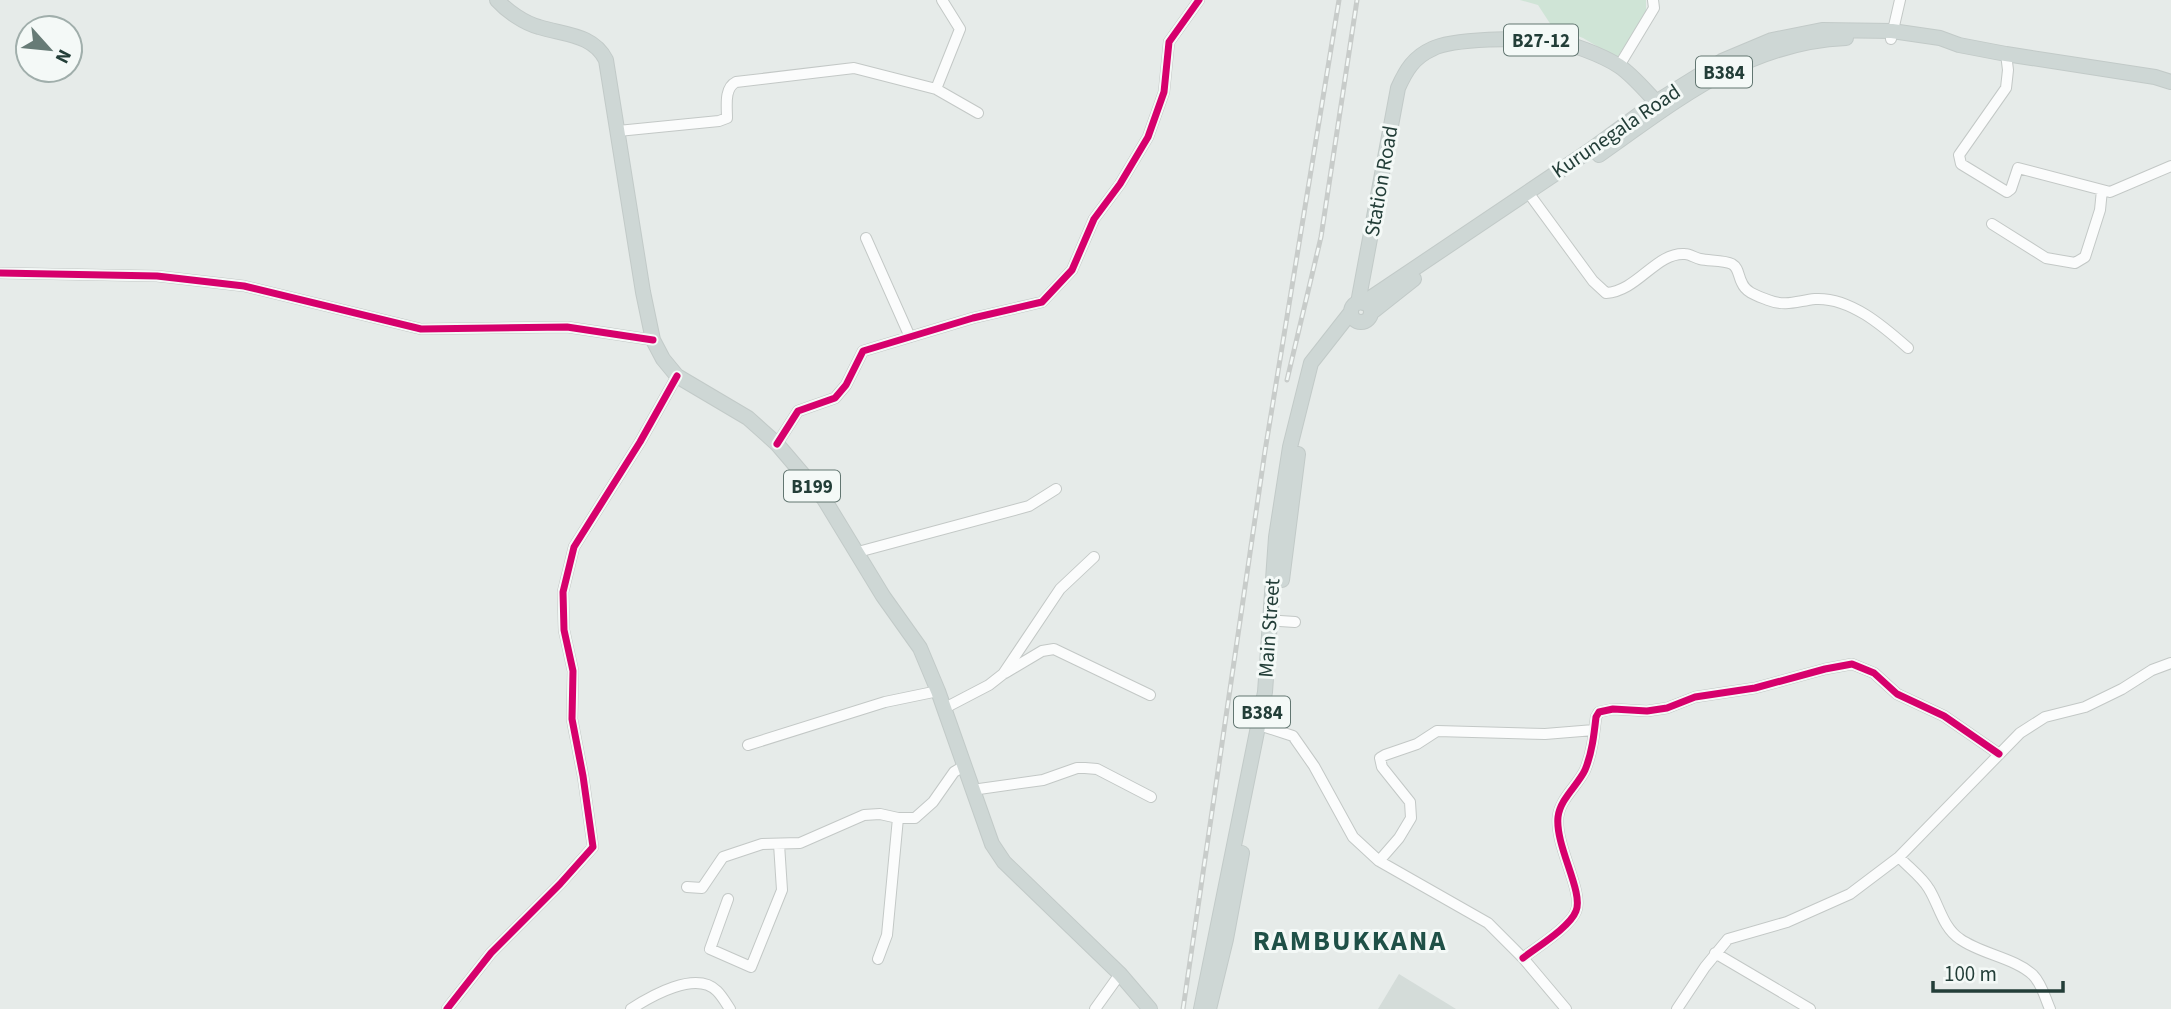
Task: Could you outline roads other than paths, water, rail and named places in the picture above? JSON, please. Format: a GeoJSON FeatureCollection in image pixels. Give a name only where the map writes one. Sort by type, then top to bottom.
{"type":"FeatureCollection","features":[{"type":"Feature","properties":{"kind":"main road","name":"B199"},"geometry":{"type":"LineString","coordinates":[[497,0],[504,8],[536,26],[584,38],[601,49],[606,60],[643,292],[653,340],[663,359],[677,376],[748,418],[777,444],[824,499],[883,596],[920,648],[992,844],[1004,862],[1120,974],[1150,1009]]}},
{"type":"Feature","properties":{"kind":"main road","name":"Kurunegala Road"},"geometry":{"type":"LineString","coordinates":[[1525,197],[1722,61],[1772,40],[1822,30],[1892,35],[2155,77],[2171,82]]}},
{"type":"Feature","properties":{"kind":"main road","name":"Station Road"},"geometry":{"type":"LineString","coordinates":[[1360,311],[1393,108],[1398,88],[1412,62],[1443,44],[1549,40],[1565,43],[1619,66]]}},
{"type":"Feature","properties":{"kind":"main road","name":"B27-12"},"geometry":{"type":"LineString","coordinates":[[1619,66],[1660,106]]}},
{"type":"Feature","properties":{"kind":"main road","name":"Main Street"},"geometry":{"type":"LineString","coordinates":[[1209,1009],[1226,939],[1263,725],[1276,537],[1290,447],[1311,363],[1332,336],[1360,311],[1440,260],[1525,197]]}},
{"type":"Feature","properties":{"kind":"main road","name":"Main Street"},"geometry":{"type":"LineString","coordinates":[[1201,1009],[1275,676],[1285,550],[1298,447],[1299,411]]}},
{"type":"Feature","properties":{"kind":"street"},"geometry":{"type":"LineString","coordinates":[[936,89],[960,29],[942,0]]}},
{"type":"Feature","properties":{"kind":"street"},"geometry":{"type":"LineString","coordinates":[[777,444],[798,411],[835,398],[846,385],[863,351],[972,318],[1042,302],[1072,270],[1094,219],[1120,184],[1148,137],[1164,92],[1169,42],[1199,0]]}},
{"type":"Feature","properties":{"kind":"street"},"geometry":{"type":"LineString","coordinates":[[1619,66],[1654,8],[1653,0]]}},
{"type":"Feature","properties":{"kind":"street"},"geometry":{"type":"LineString","coordinates":[[1892,35],[1900,0]]}},
{"type":"Feature","properties":{"kind":"street"},"geometry":{"type":"LineString","coordinates":[[2006,54],[2006,88],[1959,155],[1961,164],[2007,192],[2011,189],[2018,168],[2110,192],[2171,166]]}},
{"type":"Feature","properties":{"kind":"street"},"geometry":{"type":"LineString","coordinates":[[618,131],[727,118],[728,90],[730,85],[736,82],[854,68],[936,89],[978,113]]}},
{"type":"Feature","properties":{"kind":"street"},"geometry":{"type":"LineString","coordinates":[[1992,224],[2046,258],[2075,263],[2085,257],[2100,210],[2102,190]]}},
{"type":"Feature","properties":{"kind":"street"},"geometry":{"type":"LineString","coordinates":[[1525,197],[1606,293],[1619,292],[1633,284],[1669,256],[1686,254],[1732,264],[1738,271],[1742,284],[1750,292],[1772,302],[1787,305],[1816,299],[1844,304],[1883,326],[1908,348]]}},
{"type":"Feature","properties":{"kind":"street"},"geometry":{"type":"LineString","coordinates":[[866,238],[898,306],[909,337]]}},
{"type":"Feature","properties":{"kind":"street"},"geometry":{"type":"LineString","coordinates":[[0,273],[170,278],[244,286],[422,329],[567,327],[653,340]]}},
{"type":"Feature","properties":{"kind":"street"},"geometry":{"type":"LineString","coordinates":[[447,1009],[491,953],[593,847],[572,719],[573,671],[564,630],[563,592],[574,547],[640,442],[677,376]]}},
{"type":"Feature","properties":{"kind":"street"},"geometry":{"type":"LineString","coordinates":[[858,552],[1029,506],[1056,489]]}},
{"type":"Feature","properties":{"kind":"street"},"geometry":{"type":"LineString","coordinates":[[1003,674],[1060,589],[1094,557]]}},
{"type":"Feature","properties":{"kind":"street"},"geometry":{"type":"LineString","coordinates":[[1280,621],[1295,622]]}},
{"type":"Feature","properties":{"kind":"street"},"geometry":{"type":"LineString","coordinates":[[943,709],[989,685],[1042,651],[1054,649],[1150,695]]}},
{"type":"Feature","properties":{"kind":"street"},"geometry":{"type":"LineString","coordinates":[[1678,1009],[1714,953],[1728,939],[1787,922],[1850,894],[1899,857],[2020,733],[2045,717],[2085,707],[2122,689],[2152,670],[2171,663]]}},
{"type":"Feature","properties":{"kind":"street"},"geometry":{"type":"LineString","coordinates":[[1523,958],[1567,924],[1577,911],[1576,890],[1560,846],[1558,816],[1584,772],[1599,712],[1614,709],[1647,711],[1667,708],[1695,696],[1755,688],[1825,668],[1852,664],[1874,673],[1897,694],[1944,716],[1999,754]]}},
{"type":"Feature","properties":{"kind":"street"},"geometry":{"type":"LineString","coordinates":[[748,745],[885,702],[938,691]]}},
{"type":"Feature","properties":{"kind":"street"},"geometry":{"type":"LineString","coordinates":[[1263,725],[1293,736],[1314,766],[1353,837],[1379,861],[1488,923],[1523,958],[1566,1009]]}},
{"type":"Feature","properties":{"kind":"street"},"geometry":{"type":"LineString","coordinates":[[1379,861],[1399,838],[1411,818],[1410,802],[1382,767],[1380,758],[1385,754],[1418,744],[1437,731],[1545,734],[1594,730]]}},
{"type":"Feature","properties":{"kind":"street"},"geometry":{"type":"LineString","coordinates":[[687,887],[702,888],[723,858],[761,844],[800,843],[864,815],[915,818],[933,802],[954,772],[964,766]]}},
{"type":"Feature","properties":{"kind":"street"},"geometry":{"type":"LineString","coordinates":[[972,790],[1043,780],[1077,768],[1085,768],[1097,769],[1151,797]]}},
{"type":"Feature","properties":{"kind":"street"},"geometry":{"type":"LineString","coordinates":[[878,959],[887,935],[898,818]]}},
{"type":"Feature","properties":{"kind":"street"},"geometry":{"type":"LineString","coordinates":[[728,899],[710,949],[751,967],[782,890],[779,845]]}},
{"type":"Feature","properties":{"kind":"street"},"geometry":{"type":"LineString","coordinates":[[1899,857],[1928,887],[1946,925],[1957,938],[1978,951],[2021,967],[2032,974],[2039,983],[2050,1009]]}},
{"type":"Feature","properties":{"kind":"street"},"geometry":{"type":"LineString","coordinates":[[1714,953],[1810,1009]]}},
{"type":"Feature","properties":{"kind":"street"},"geometry":{"type":"LineString","coordinates":[[1095,1009],[1120,974]]}},
{"type":"Feature","properties":{"kind":"street"},"geometry":{"type":"LineString","coordinates":[[631,1009],[676,985],[701,982],[716,989],[730,1009]]}},
{"type":"Feature","properties":{"kind":"railway"},"geometry":{"type":"LineString","coordinates":[[1183,1009],[1265,451],[1339,0]]}},
{"type":"Feature","properties":{"kind":"railway"},"geometry":{"type":"LineString","coordinates":[[1287,380],[1321,237],[1357,0]]}},
{"type":"Feature","properties":{"kind":"district","name":"RAMBUKKANA"},"geometry":{"type":"Point","coordinates":[1350,940]}}]}
